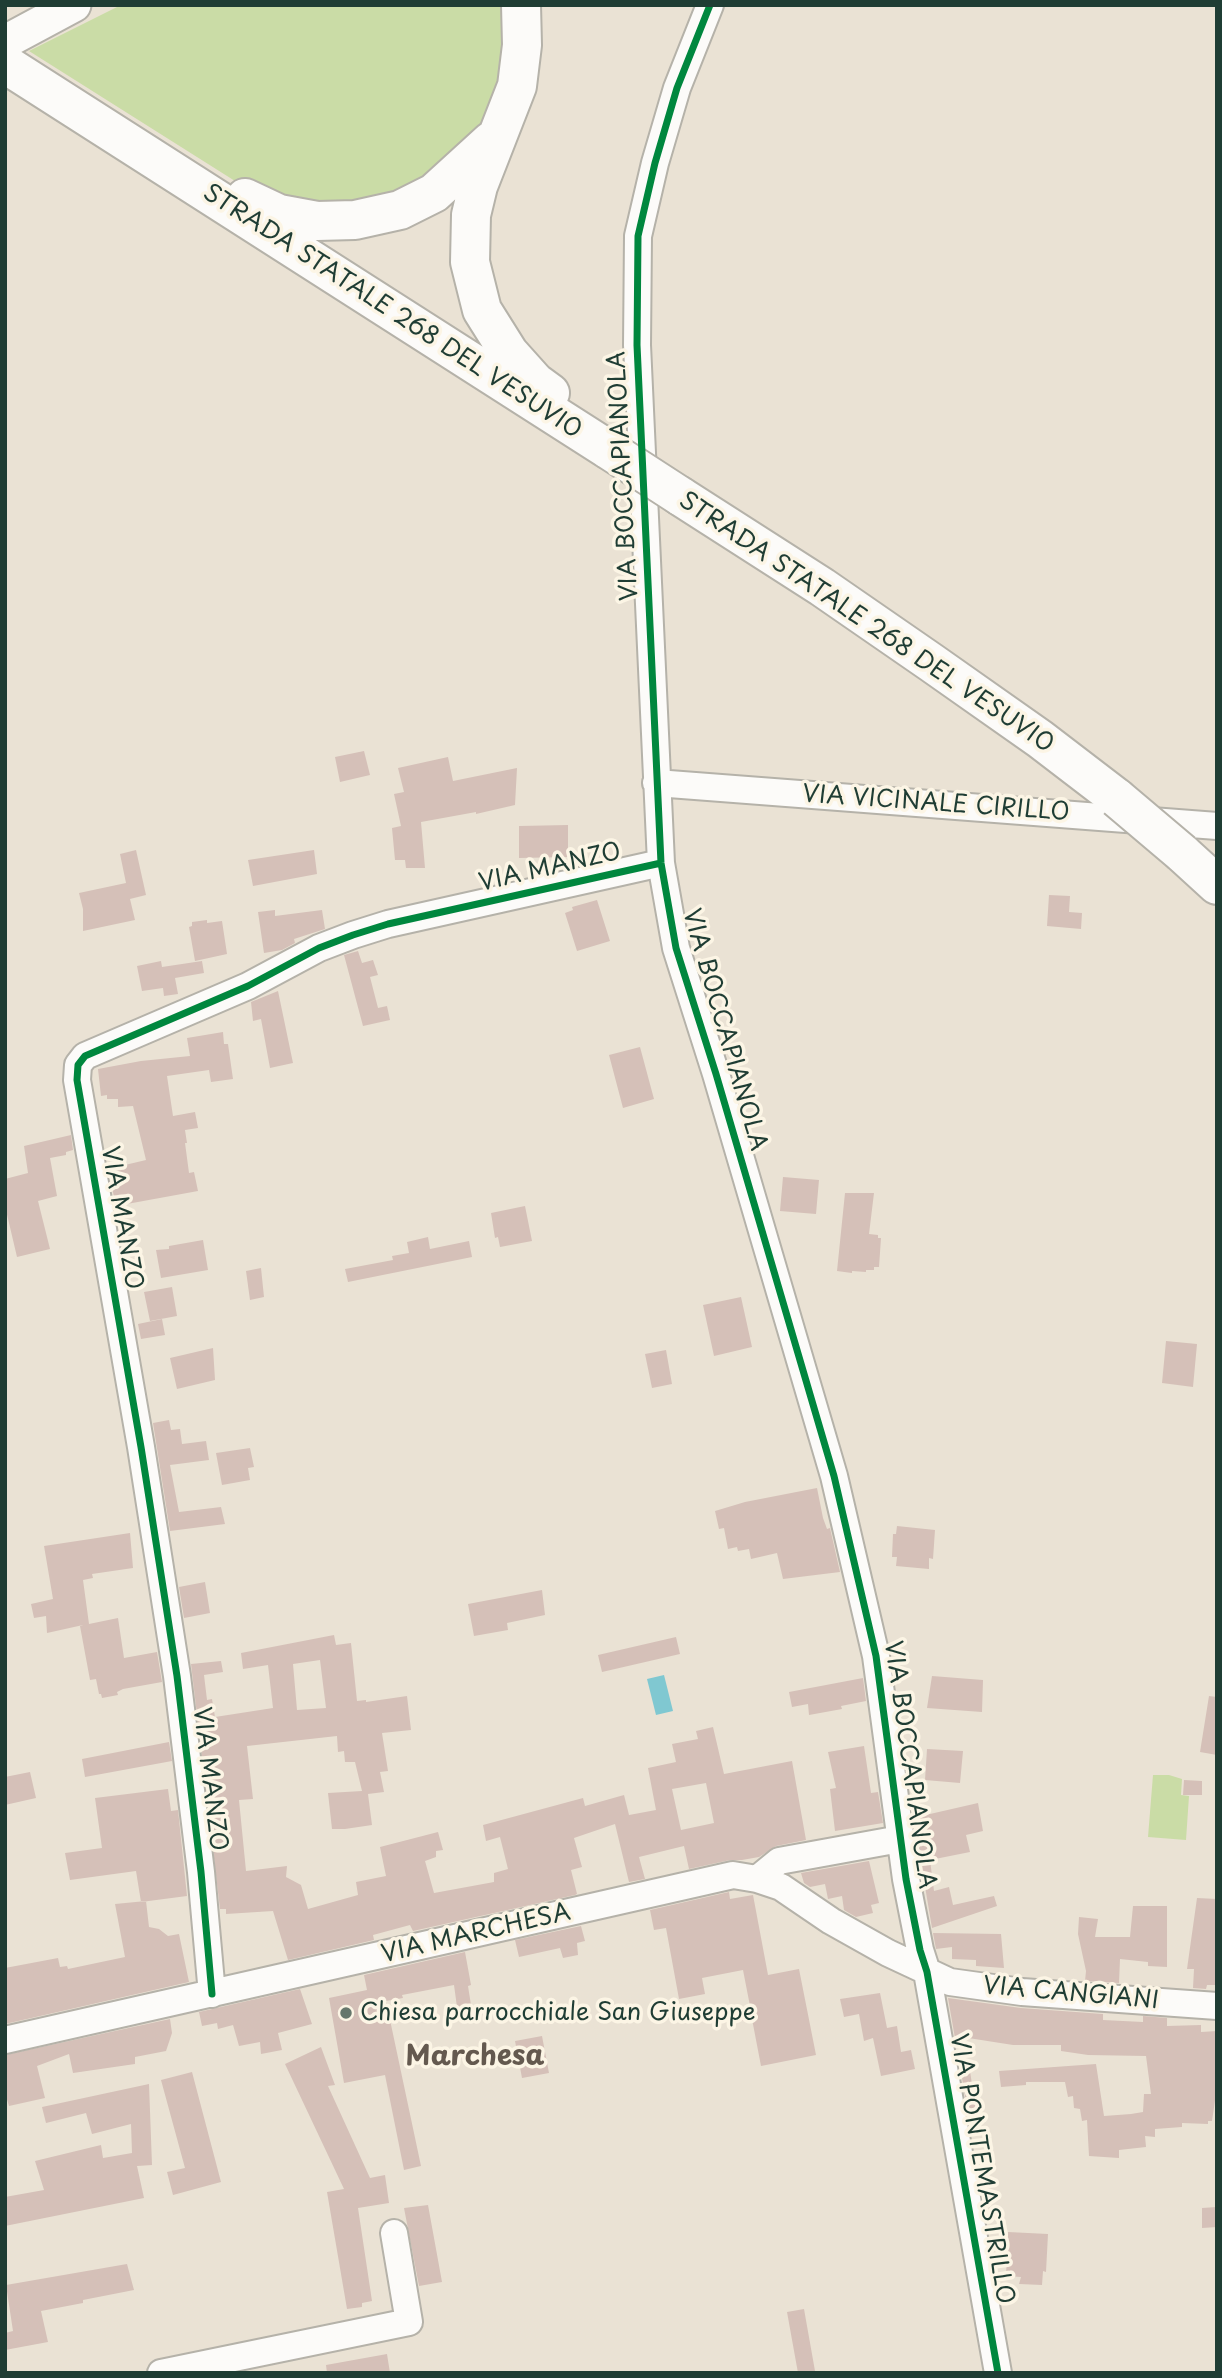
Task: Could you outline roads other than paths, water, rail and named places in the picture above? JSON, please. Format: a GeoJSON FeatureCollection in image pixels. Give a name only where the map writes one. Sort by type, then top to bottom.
{"type":"FeatureCollection","features":[{"type":"Feature","properties":{"kind":"highway"},"geometry":{"type":"LineString","coordinates":[[521,5],[522,45],[517,86],[478,186],[471,215],[470,262],[482,310],[509,353],[535,382],[574,410],[609,450]]}},
{"type":"Feature","properties":{"kind":"highway","name":"STRADA STATALE 268 DEL VESUVIO"},"geometry":{"type":"LineString","coordinates":[[5,64],[821,587],[1040,739],[1117,799],[1217,885]]}},
{"type":"Feature","properties":{"kind":"highway"},"geometry":{"type":"LineString","coordinates":[[81,113],[155,143],[234,192],[279,214],[317,221],[355,220],[400,210],[434,193],[465,168],[495,137]]}},
{"type":"Feature","properties":{"kind":"main road"},"geometry":{"type":"LineString","coordinates":[[5,42],[74,5]]}},
{"type":"Feature","properties":{"kind":"street","name":"VIA BOCCAPIANOLA"},"geometry":{"type":"LineString","coordinates":[[710,5],[677,88],[655,163],[638,236],[637,345],[661,863],[676,947],[834,1476],[854,1557],[876,1656],[900,1839],[920,1950],[927,1972]]}},
{"type":"Feature","properties":{"kind":"street","name":"VIA VICINALE CIRILLO"},"geometry":{"type":"LineString","coordinates":[[656,783],[1217,826]]}},
{"type":"Feature","properties":{"kind":"street","name":"VIA MANZO"},"geometry":{"type":"LineString","coordinates":[[212,1994],[201,1872],[177,1675],[141,1447],[77,1080],[78,1065],[85,1056],[248,986],[319,948],[353,935],[388,924],[661,863]]}},
{"type":"Feature","properties":{"kind":"street"},"geometry":{"type":"LineString","coordinates":[[757,1879],[779,1861],[900,1839]]}},
{"type":"Feature","properties":{"kind":"street","name":"VIA MARCHESA"},"geometry":{"type":"LineString","coordinates":[[5,2040],[733,1875],[781,1887],[831,1921],[927,1972]]}},
{"type":"Feature","properties":{"kind":"street","name":"VIA CANGIANI"},"geometry":{"type":"LineString","coordinates":[[927,1972],[950,1982],[1022,1992],[1217,2006]]}},
{"type":"Feature","properties":{"kind":"street","name":"VIA PONTEMASTRILLO"},"geometry":{"type":"LineString","coordinates":[[927,1972],[998,2373]]}},
{"type":"Feature","properties":{"kind":"street"},"geometry":{"type":"LineString","coordinates":[[161,2373],[409,2322],[394,2233]]}},
{"type":"Feature","properties":{"kind":"water"},"geometry":{"type":"Polygon","coordinates":[[[664,1675],[673,1711],[656,1715],[647,1679],[664,1675]]]}},
{"type":"Feature","properties":{"kind":"place","name":"Chiesa parrocchiale San Giuseppe"},"geometry":{"type":"Point","coordinates":[346,2013]}},
{"type":"Feature","properties":{"kind":"district","name":"Marchesa"},"geometry":{"type":"Point","coordinates":[475,2057]}}]}
